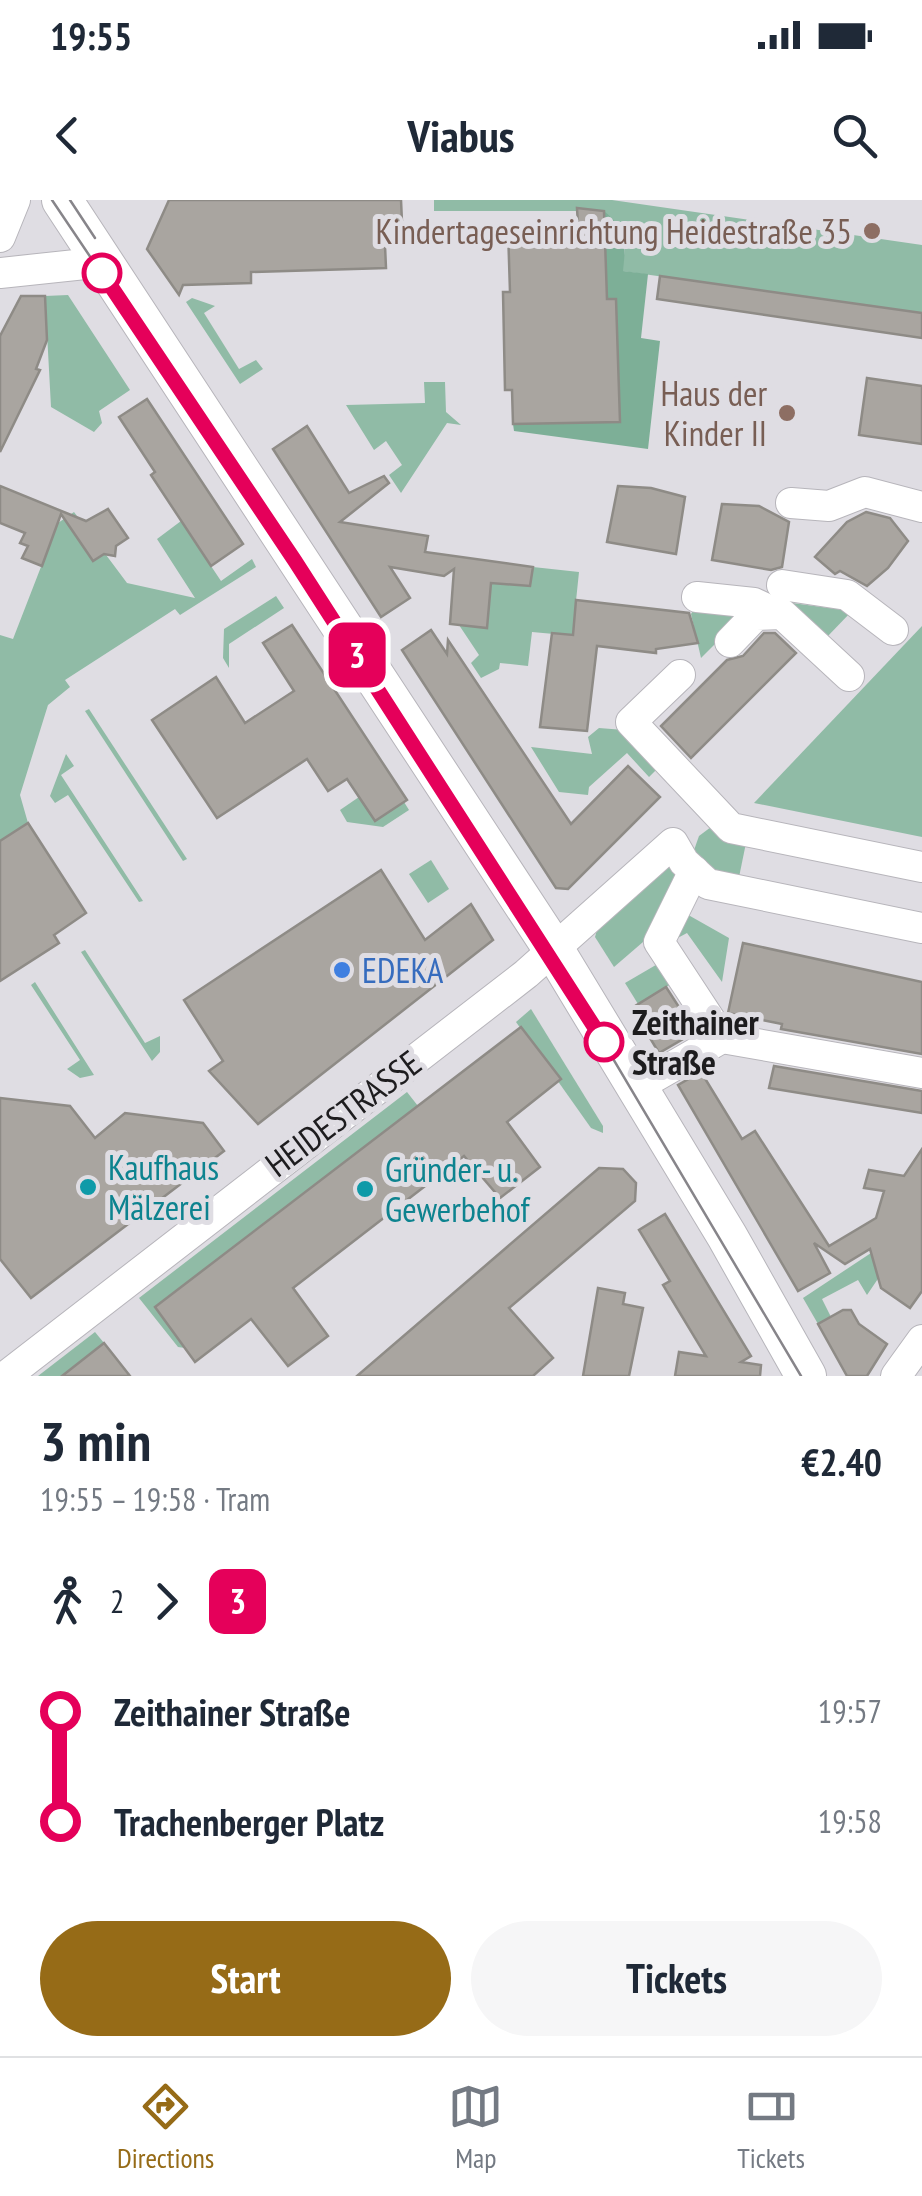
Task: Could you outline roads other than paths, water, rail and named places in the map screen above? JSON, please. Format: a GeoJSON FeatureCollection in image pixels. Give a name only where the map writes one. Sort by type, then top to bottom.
{"type":"FeatureCollection","features":[{"type":"Feature","properties":{"kind":"main road"},"geometry":{"type":"LineString","coordinates":[[62,200],[554,950],[806,1376]]}},
{"type":"Feature","properties":{"kind":"street"},"geometry":{"type":"LineString","coordinates":[[0,237],[14,200]]}},
{"type":"Feature","properties":{"kind":"street"},"geometry":{"type":"LineString","coordinates":[[0,273],[104,262]]}},
{"type":"Feature","properties":{"kind":"street"},"geometry":{"type":"LineString","coordinates":[[792,503],[829,506],[865,492],[922,507]]}},
{"type":"Feature","properties":{"kind":"street"},"geometry":{"type":"LineString","coordinates":[[698,597],[754,603],[776,598],[847,595],[893,630]]}},
{"type":"Feature","properties":{"kind":"street"},"geometry":{"type":"LineString","coordinates":[[730,642],[776,598]]}},
{"type":"Feature","properties":{"kind":"street"},"geometry":{"type":"LineString","coordinates":[[776,598],[782,614],[849,676]]}},
{"type":"Feature","properties":{"kind":"street"},"geometry":{"type":"LineString","coordinates":[[680,675],[630,722],[710,810],[732,828],[922,868]]}},
{"type":"Feature","properties":{"kind":"street","name":"HEIDESTRASSE"},"geometry":{"type":"LineString","coordinates":[[5,1370],[554,950],[674,843],[694,870]]}},
{"type":"Feature","properties":{"kind":"street"},"geometry":{"type":"LineString","coordinates":[[722,1038],[659,942],[694,870],[708,884],[922,928]]}},
{"type":"Feature","properties":{"kind":"street"},"geometry":{"type":"LineString","coordinates":[[636,1086],[722,1038],[922,1073]]}},
{"type":"Feature","properties":{"kind":"street"},"geometry":{"type":"LineString","coordinates":[[896,1376],[922,1340]]}},
{"type":"Feature","properties":{"kind":"tram line"},"geometry":{"type":"LineString","coordinates":[[52,200],[295,561],[551,954],[801,1376]]}},
{"type":"Feature","properties":{"kind":"tram line"},"geometry":{"type":"LineString","coordinates":[[70,200],[95,238]]}},
{"type":"Feature","properties":{"kind":"tram line","name":"3"},"geometry":{"type":"LineString","coordinates":[[102,273],[295,561],[604,1042]]}},
{"type":"Feature","properties":{"kind":"place","name":"Kindertageseinrichtung Heidestraße 35"},"geometry":{"type":"Point","coordinates":[872,231]}},
{"type":"Feature","properties":{"kind":"place","name":"Haus der Kinder II"},"geometry":{"type":"Point","coordinates":[787,413]}},
{"type":"Feature","properties":{"kind":"place","name":"EDEKA"},"geometry":{"type":"Point","coordinates":[342,970]}},
{"type":"Feature","properties":{"kind":"place","name":"Zeithainer Straße"},"geometry":{"type":"Point","coordinates":[604,1042]}},
{"type":"Feature","properties":{"kind":"place","name":"Kaufhaus Mälzerei"},"geometry":{"type":"Point","coordinates":[88,1187]}},
{"type":"Feature","properties":{"kind":"place","name":"Gründer- u. Gewerbehof"},"geometry":{"type":"Point","coordinates":[365,1189]}}]}
